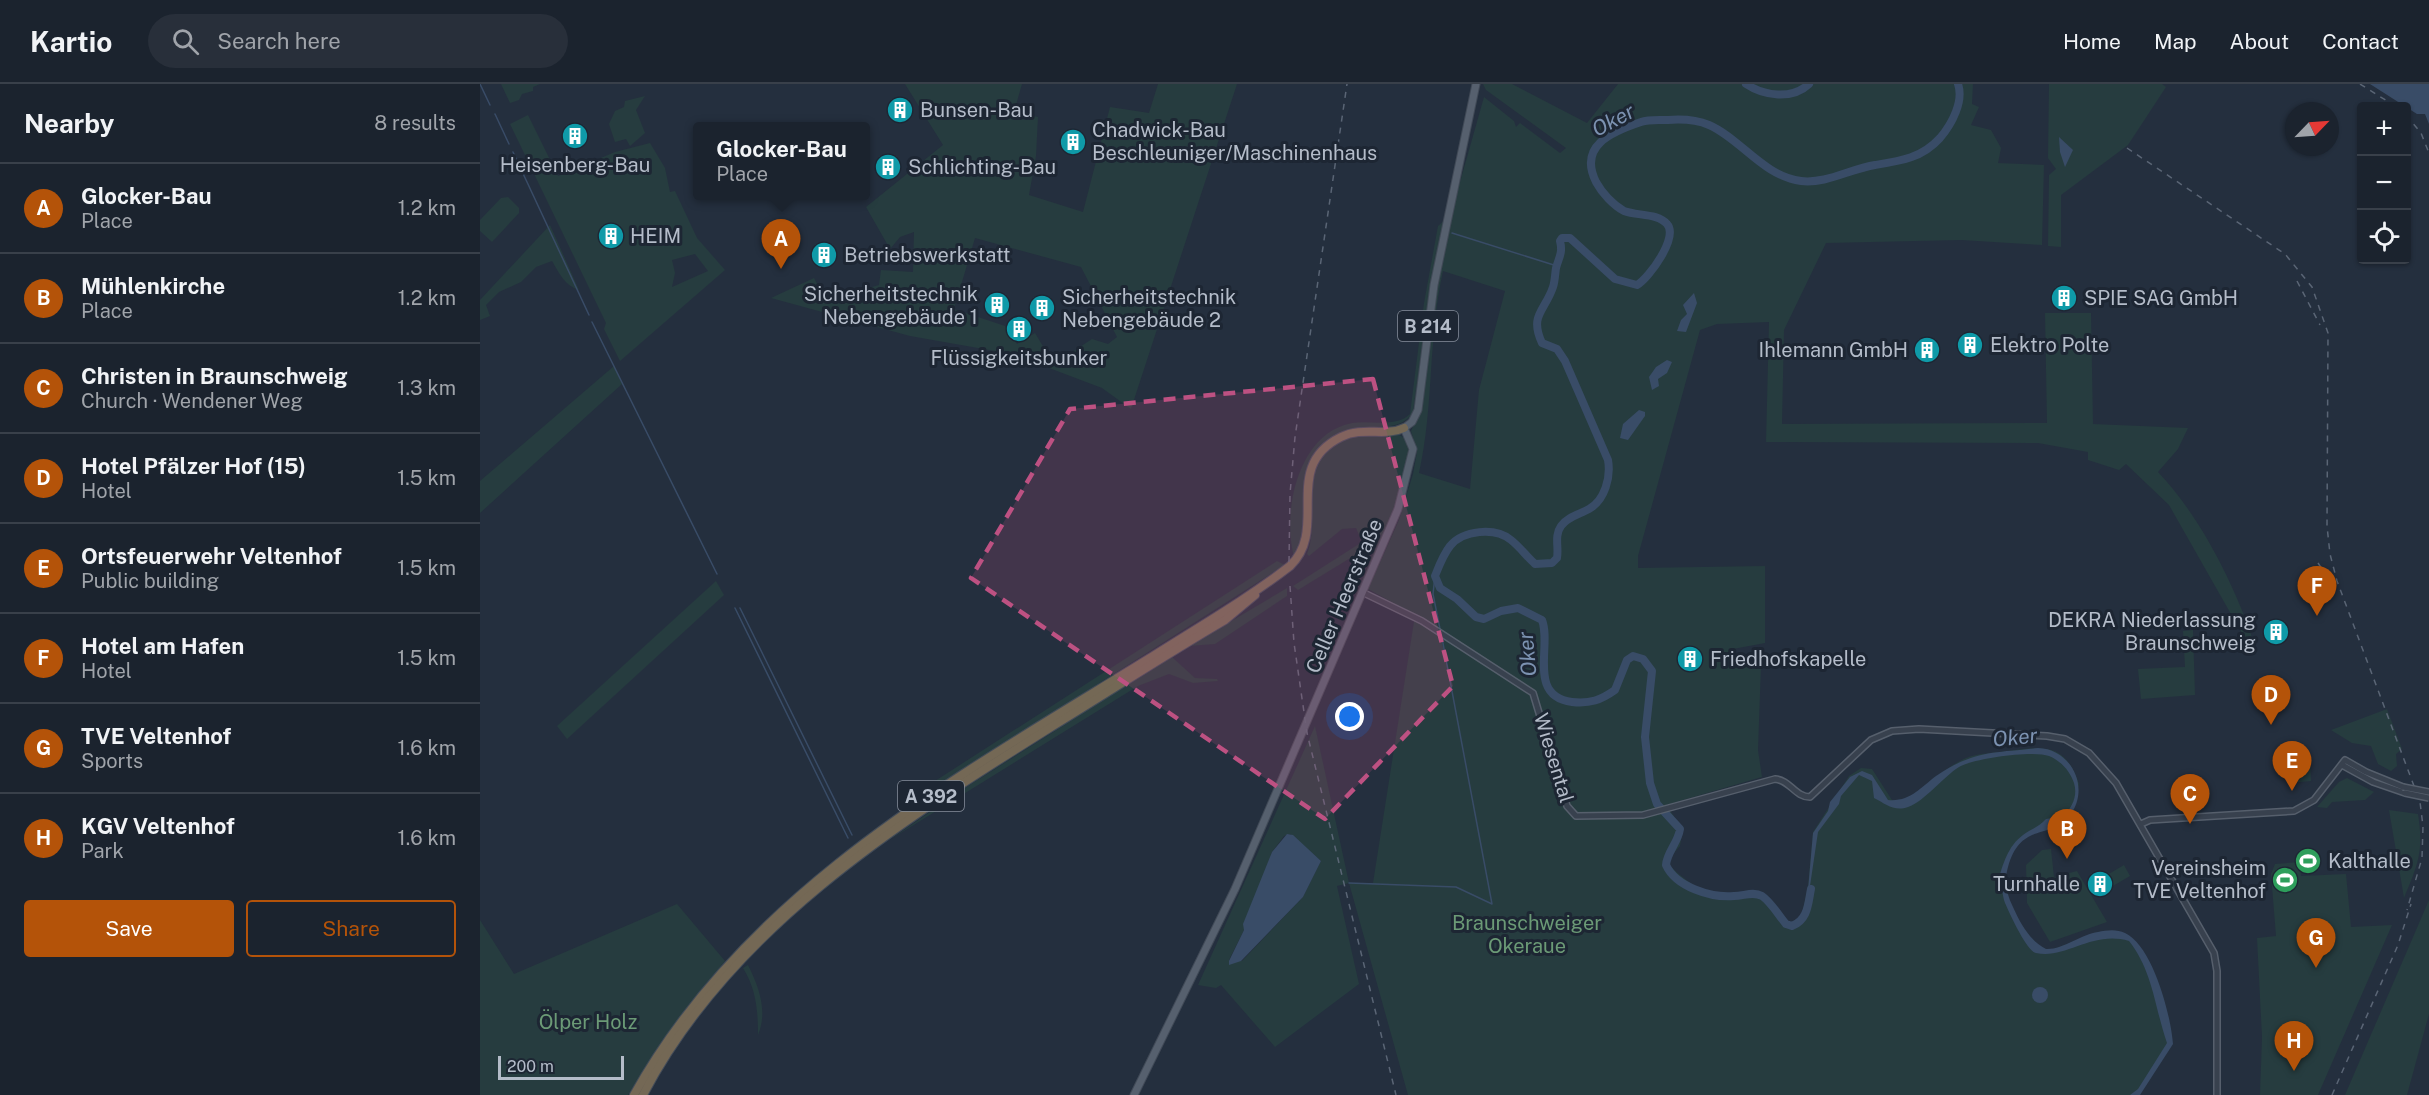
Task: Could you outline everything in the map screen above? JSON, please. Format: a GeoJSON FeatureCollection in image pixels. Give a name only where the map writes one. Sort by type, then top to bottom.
{"type":"FeatureCollection","features":[{"type":"Feature","properties":{"kind":"highway"},"geometry":{"type":"LineString","coordinates":[[1267,584],[1290,566],[1304,550],[1308,531],[1307,482],[1319,454],[1331,443],[1350,433],[1404,428]]}},
{"type":"Feature","properties":{"kind":"highway","name":"A 392"},"geometry":{"type":"LineString","coordinates":[[642,1095],[675,1042],[720,984],[764,938],[824,884],[888,835],[965,782],[1230,617],[1267,584]]}},
{"type":"Feature","properties":{"kind":"highway","name":"A 392"},"geometry":{"type":"LineString","coordinates":[[634,1095],[671,1036],[722,972],[775,918],[835,866],[969,771],[1267,584]]}},
{"type":"Feature","properties":{"kind":"main road","name":"B 214"},"geometry":{"type":"LineString","coordinates":[[1404,428],[1412,422],[1418,410],[1434,285],[1476,84]]}},
{"type":"Feature","properties":{"kind":"main road","name":"Celler Heerstraße"},"geometry":{"type":"LineString","coordinates":[[1134,1095],[1234,889],[1394,521],[1409,471],[1413,446],[1404,428]]}},
{"type":"Feature","properties":{"kind":"street","name":"Wiesental"},"geometry":{"type":"LineString","coordinates":[[1364,593],[1422,621],[1533,693],[1568,806],[1573,814],[1582,817],[1652,813],[1775,779],[1784,781],[1803,797],[1816,794],[1877,736],[1899,729],[1919,729],[2065,739],[2081,748],[2102,765],[2120,789],[2140,824]]}},
{"type":"Feature","properties":{"kind":"street"},"geometry":{"type":"LineString","coordinates":[[2217,1095],[2216,958],[2140,824],[2150,820],[2294,811],[2314,800],[2344,762],[2373,782],[2429,798]]}},
{"type":"Feature","properties":{"kind":"street"},"geometry":{"type":"LineString","coordinates":[[2404,790],[2429,792]]}},
{"type":"Feature","properties":{"kind":"highlighted area"},"geometry":{"type":"Polygon","coordinates":[[[1373,379],[1453,686],[1325,819],[971,578],[1070,409],[1373,379]]]}},
{"type":"Feature","properties":{"kind":"green space"},"geometry":{"type":"Polygon","coordinates":[[[501,84],[540,84],[533,87],[533,91],[522,94],[519,100],[510,103],[501,84]]]}},
{"type":"Feature","properties":{"kind":"green space"},"geometry":{"type":"Polygon","coordinates":[[[905,84],[1022,84],[1014,112],[1038,117],[1036,156],[1029,195],[1083,212],[1110,107],[1149,113],[1158,84],[1237,84],[1131,409],[1102,388],[1012,354],[910,336],[771,298],[814,278],[826,300],[879,285],[881,270],[913,272],[914,232],[900,237],[890,249],[866,207],[943,145],[905,84]],[[975,238],[954,309],[1005,326],[1017,344],[1035,333],[1050,358],[1066,356],[1092,339],[1108,344],[1117,337],[1081,267],[975,238]]]}},
{"type":"Feature","properties":{"kind":"green space","name":"Braunschweiger Okeraue"},"geometry":{"type":"Polygon","coordinates":[[[1483,84],[1512,84],[1587,123],[1618,84],[1973,84],[1972,104],[1979,107],[1971,125],[1991,130],[2001,148],[1998,163],[2044,165],[2042,245],[1961,240],[1826,243],[1784,330],[1782,424],[2047,423],[2045,313],[2091,313],[2093,424],[2188,428],[2178,449],[2158,472],[2189,511],[2217,556],[2240,605],[2257,652],[2240,630],[2169,505],[2126,464],[2119,470],[2088,460],[2088,452],[2038,443],[1766,442],[1769,322],[1717,324],[1700,330],[1638,556],[1638,568],[1765,566],[1765,643],[1733,649],[1735,667],[1761,665],[1758,750],[1762,777],[1666,805],[1683,829],[1680,846],[1669,859],[1669,865],[1706,892],[1721,896],[1754,894],[1767,897],[1775,912],[1792,924],[1801,919],[1808,886],[1813,832],[1849,776],[1861,768],[1872,769],[1892,800],[1907,802],[1943,772],[1966,758],[2021,749],[2052,750],[2067,761],[2079,784],[2071,814],[2031,833],[2012,850],[2005,878],[2011,908],[2026,934],[2049,951],[2095,933],[2129,940],[2141,953],[2155,982],[2169,1042],[2137,1095],[1408,1095],[1349,883],[1373,883],[1415,615],[1368,589],[1399,520],[1413,474],[1417,452],[1411,431],[1422,407],[1429,328],[1449,221],[1484,97],[1514,121],[1516,127],[1520,123],[1560,153],[1566,148],[1486,90],[1483,84]],[[1443,271],[1435,321],[1427,423],[1419,473],[1470,489],[1479,390],[1505,291],[1443,271]]]}},
{"type":"Feature","properties":{"kind":"green space"},"geometry":{"type":"Polygon","coordinates":[[[2049,84],[2162,84],[2166,87],[2128,145],[2061,195],[2061,247],[2048,246],[2049,175],[2056,169],[2048,158],[2049,84]]]}},
{"type":"Feature","properties":{"kind":"green space"},"geometry":{"type":"Polygon","coordinates":[[[645,96],[636,110],[645,133],[630,146],[626,139],[615,142],[609,124],[615,111],[624,107],[625,101],[645,96]]]}},
{"type":"Feature","properties":{"kind":"green space"},"geometry":{"type":"Polygon","coordinates":[[[528,115],[558,176],[615,152],[650,143],[665,168],[670,192],[675,191],[697,238],[725,270],[620,361],[604,329],[606,323],[510,124],[528,115]],[[695,254],[672,260],[675,273],[672,287],[708,271],[695,254]]]}},
{"type":"Feature","properties":{"kind":"green space"},"geometry":{"type":"Polygon","coordinates":[[[508,197],[519,208],[519,213],[492,242],[480,231],[480,220],[501,198],[508,197]]]}},
{"type":"Feature","properties":{"kind":"green space"},"geometry":{"type":"Polygon","coordinates":[[[1445,220],[1430,290],[1413,412],[1405,420],[1395,425],[1341,434],[1328,441],[1316,452],[1310,462],[1305,481],[1305,535],[1294,557],[1290,519],[1293,498],[1306,458],[1318,442],[1333,430],[1352,423],[1398,421],[1410,414],[1424,303],[1438,226],[1445,220]]]}},
{"type":"Feature","properties":{"kind":"green space"},"geometry":{"type":"Polygon","coordinates":[[[550,225],[579,290],[566,282],[552,261],[536,267],[521,282],[499,292],[486,305],[490,316],[480,320],[480,300],[550,225]]]}},
{"type":"Feature","properties":{"kind":"green space"},"geometry":{"type":"Polygon","coordinates":[[[614,366],[622,384],[480,513],[480,481],[614,366]]]}},
{"type":"Feature","properties":{"kind":"green space"},"geometry":{"type":"Polygon","coordinates":[[[1362,433],[1398,434],[1407,440],[1409,454],[1406,473],[1392,517],[1358,596],[1356,595],[1381,535],[1370,531],[1370,546],[1298,590],[1293,586],[1362,542],[1356,528],[1342,529],[1309,556],[1307,554],[1311,539],[1311,494],[1315,467],[1323,455],[1347,436],[1362,433]]]}},
{"type":"Feature","properties":{"kind":"green space"},"geometry":{"type":"Polygon","coordinates":[[[1277,561],[1285,565],[938,786],[935,781],[1277,561]]]}},
{"type":"Feature","properties":{"kind":"green space"},"geometry":{"type":"Polygon","coordinates":[[[716,581],[724,595],[567,739],[557,726],[716,581]]]}},
{"type":"Feature","properties":{"kind":"green space"},"geometry":{"type":"Polygon","coordinates":[[[1287,588],[1287,596],[1215,644],[1189,646],[1287,588]]]}},
{"type":"Feature","properties":{"kind":"green space"},"geometry":{"type":"Polygon","coordinates":[[[2193,630],[2195,695],[2141,699],[2138,669],[2185,667],[2183,631],[2193,630]]]}},
{"type":"Feature","properties":{"kind":"green space"},"geometry":{"type":"Polygon","coordinates":[[[1172,657],[1195,678],[1217,679],[1218,681],[1193,683],[1169,674],[1138,686],[891,839],[960,791],[1172,657]]]}},
{"type":"Feature","properties":{"kind":"green space"},"geometry":{"type":"Polygon","coordinates":[[[2387,709],[2402,749],[2396,754],[2397,766],[2391,771],[2378,764],[2371,746],[2352,743],[2331,730],[2387,709]]]}},
{"type":"Feature","properties":{"kind":"green space"},"geometry":{"type":"Polygon","coordinates":[[[1315,726],[1349,883],[1337,886],[1359,984],[1275,1047],[1221,985],[1216,988],[1198,985],[1315,726]],[[1290,834],[1284,836],[1272,852],[1244,930],[1229,960],[1242,961],[1303,897],[1321,861],[1290,834]]]}},
{"type":"Feature","properties":{"kind":"green space"},"geometry":{"type":"Polygon","coordinates":[[[2310,758],[2311,781],[2289,783],[2288,760],[2310,758]]]}},
{"type":"Feature","properties":{"kind":"green space"},"geometry":{"type":"Polygon","coordinates":[[[2347,778],[2374,792],[2365,800],[2332,802],[2327,808],[2317,807],[2339,782],[2347,778]]]}},
{"type":"Feature","properties":{"kind":"green space"},"geometry":{"type":"Polygon","coordinates":[[[2389,810],[2418,814],[2420,848],[2413,876],[2404,898],[2389,810]]]}},
{"type":"Feature","properties":{"kind":"green space"},"geometry":{"type":"Polygon","coordinates":[[[2051,849],[2054,877],[2077,871],[2107,922],[2050,942],[2027,903],[2026,865],[2042,850],[2051,849]]]}},
{"type":"Feature","properties":{"kind":"green space"},"geometry":{"type":"Polygon","coordinates":[[[2300,862],[2301,876],[2346,874],[2351,927],[2392,925],[2318,1095],[2260,1095],[2262,1037],[2257,938],[2276,936],[2271,874],[2275,864],[2300,862]]]}},
{"type":"Feature","properties":{"kind":"green space"},"geometry":{"type":"Polygon","coordinates":[[[2124,865],[2130,876],[2113,886],[2107,875],[2124,865]]]}},
{"type":"Feature","properties":{"kind":"green space"},"geometry":{"type":"Polygon","coordinates":[[[2429,900],[2429,1014],[2407,1095],[2345,1095],[2429,900]]]}},
{"type":"Feature","properties":{"kind":"green space","name":"Ölper Holz"},"geometry":{"type":"Polygon","coordinates":[[[677,904],[725,961],[690,1003],[628,1095],[480,1095],[480,920],[514,974],[677,904]]]}},
{"type":"Feature","properties":{"kind":"green space"},"geometry":{"type":"Polygon","coordinates":[[[748,965],[761,999],[762,1017],[758,1035],[755,1000],[751,984],[743,968],[748,965]]]}},
{"type":"Feature","properties":{"kind":"water"},"geometry":{"type":"Polygon","coordinates":[[[2370,84],[2429,84],[2429,124],[2425,114],[2417,114],[2411,110],[2411,102],[2398,102],[2370,84]]]}},
{"type":"Feature","properties":{"kind":"water"},"geometry":{"type":"Polygon","coordinates":[[[2059,137],[2073,150],[2065,167],[2060,152],[2059,137]]]}},
{"type":"Feature","properties":{"kind":"water"},"geometry":{"type":"Polygon","coordinates":[[[1694,293],[1697,303],[1686,332],[1677,331],[1681,320],[1687,314],[1683,305],[1694,293]]]}},
{"type":"Feature","properties":{"kind":"water"},"geometry":{"type":"Polygon","coordinates":[[[1667,360],[1672,362],[1667,373],[1658,379],[1659,386],[1652,390],[1649,377],[1656,367],[1667,360]]]}},
{"type":"Feature","properties":{"kind":"water"},"geometry":{"type":"Polygon","coordinates":[[[1639,410],[1645,412],[1645,416],[1628,440],[1620,438],[1623,424],[1639,410]]]}},
{"type":"Feature","properties":{"kind":"water"},"geometry":{"type":"Polygon","coordinates":[[[2038,748],[2050,750],[2068,762],[2078,782],[2076,803],[2064,822],[2029,837],[2021,843],[2014,852],[2008,867],[2006,887],[2026,931],[2046,949],[2059,947],[2092,933],[2112,930],[2125,933],[2135,940],[2144,952],[2159,983],[2169,1017],[2173,1044],[2140,1095],[2130,1095],[2138,1089],[2167,1043],[2148,977],[2137,953],[2129,941],[2116,939],[2103,939],[2058,953],[2047,954],[2032,951],[2005,903],[1998,881],[2013,844],[2046,819],[2064,816],[2072,805],[2075,797],[2074,783],[2065,767],[2053,758],[2041,754],[2018,754],[1967,764],[1953,771],[1921,800],[1898,809],[1874,798],[1872,781],[1859,775],[1841,796],[1839,804],[1818,832],[1806,913],[1813,833],[1828,811],[1830,802],[1850,777],[1862,771],[1872,775],[1888,800],[1903,799],[1962,761],[1985,754],[2038,748]]]}},
{"type":"Feature","properties":{"kind":"water"},"geometry":{"type":"Polygon","coordinates":[[[1287,834],[1293,835],[1321,861],[1303,897],[1241,961],[1229,965],[1272,852],[1287,834]]]}},
{"type":"Feature","properties":{"kind":"water"},"geometry":{"type":"Polygon","coordinates":[[[2040,987],[2048,995],[2040,1003],[2032,995],[2040,987]]]}},
{"type":"Feature","properties":{"kind":"waterway"},"geometry":{"type":"LineString","coordinates":[[480,84],[490,105]]}},
{"type":"Feature","properties":{"kind":"waterway","name":"Oker"},"geometry":{"type":"LineString","coordinates":[[1746,84],[1761,91],[1778,94],[1795,92],[1809,84]]}},
{"type":"Feature","properties":{"kind":"waterway","name":"Oker"},"geometry":{"type":"LineString","coordinates":[[1811,889],[1804,916],[1792,926],[1786,924],[1762,896],[1752,894],[1725,896],[1705,893],[1695,890],[1678,879],[1666,865],[1680,829],[1657,804],[1650,783],[1645,737],[1652,671],[1643,659],[1633,656],[1627,660],[1615,690],[1600,699],[1590,702],[1572,702],[1558,698],[1550,690],[1545,680],[1542,620],[1518,608],[1501,611],[1484,619],[1476,617],[1457,599],[1440,588],[1435,576],[1450,546],[1463,536],[1479,532],[1497,533],[1504,536],[1535,564],[1552,563],[1557,558],[1557,538],[1561,526],[1570,518],[1595,505],[1606,488],[1609,474],[1608,460],[1565,361],[1557,349],[1542,343],[1538,334],[1538,319],[1553,287],[1562,238],[1570,238],[1615,279],[1637,285],[1661,257],[1670,230],[1663,220],[1624,211],[1601,190],[1596,182],[1591,159],[1600,142],[1644,121],[1694,121],[1721,131],[1764,165],[1787,178],[1801,181],[1820,180],[1902,160],[1926,150],[1940,138],[1953,119],[1958,105],[1958,84]]}},
{"type":"Feature","properties":{"kind":"waterway"},"geometry":{"type":"LineString","coordinates":[[495,114],[509,144]]}},
{"type":"Feature","properties":{"kind":"waterway"},"geometry":{"type":"LineString","coordinates":[[513,152],[589,315]]}},
{"type":"Feature","properties":{"kind":"waterway"},"geometry":{"type":"LineString","coordinates":[[1452,233],[1557,266]]}},
{"type":"Feature","properties":{"kind":"waterway"},"geometry":{"type":"LineString","coordinates":[[592,322],[717,574]]}},
{"type":"Feature","properties":{"kind":"waterway"},"geometry":{"type":"LineString","coordinates":[[1435,576],[1433,594],[1440,629]]}},
{"type":"Feature","properties":{"kind":"waterway"},"geometry":{"type":"LineString","coordinates":[[735,608],[848,838]]}},
{"type":"Feature","properties":{"kind":"waterway"},"geometry":{"type":"LineString","coordinates":[[740,608],[852,835]]}},
{"type":"Feature","properties":{"kind":"waterway"},"geometry":{"type":"LineString","coordinates":[[1349,883],[1456,887],[1492,904],[1442,638]]}},
{"type":"Feature","properties":{"kind":"railway"},"geometry":{"type":"LineString","coordinates":[[1289,562],[1290,494],[1295,437],[1347,84]]}},
{"type":"Feature","properties":{"kind":"railway"},"geometry":{"type":"LineString","coordinates":[[2360,84],[2389,102]]}},
{"type":"Feature","properties":{"kind":"railway"},"geometry":{"type":"LineString","coordinates":[[2411,121],[2421,133],[2429,153]]}},
{"type":"Feature","properties":{"kind":"railway"},"geometry":{"type":"LineString","coordinates":[[2127,148],[2285,254],[2312,287],[2328,333],[2327,526],[2330,554],[2337,581],[2420,802],[2423,826],[2422,858],[2407,910]]}},
{"type":"Feature","properties":{"kind":"railway"},"geometry":{"type":"LineString","coordinates":[[2297,281],[2320,325]]}},
{"type":"Feature","properties":{"kind":"railway"},"geometry":{"type":"LineString","coordinates":[[2318,563],[2336,590]]}},
{"type":"Feature","properties":{"kind":"railway"},"geometry":{"type":"LineString","coordinates":[[1290,586],[1294,643],[1307,733],[1396,1095]]}},
{"type":"Feature","properties":{"kind":"railway"},"geometry":{"type":"LineString","coordinates":[[2332,1095],[2398,945],[2411,904]]}},
{"type":"Feature","properties":{"kind":"place","name":"Bunsen-Bau"},"geometry":{"type":"Point","coordinates":[900,110]}},
{"type":"Feature","properties":{"kind":"place","name":"Heisenberg-Bau"},"geometry":{"type":"Point","coordinates":[575,136]}},
{"type":"Feature","properties":{"kind":"place","name":"Chadwick-Bau Beschleuniger/Maschinenhaus"},"geometry":{"type":"Point","coordinates":[1073,142]}},
{"type":"Feature","properties":{"kind":"place","name":"Schlichting-Bau"},"geometry":{"type":"Point","coordinates":[888,167]}},
{"type":"Feature","properties":{"kind":"place","name":"HEIM"},"geometry":{"type":"Point","coordinates":[611,236]}},
{"type":"Feature","properties":{"kind":"place","name":"Betriebswerkstatt"},"geometry":{"type":"Point","coordinates":[824,255]}},
{"type":"Feature","properties":{"kind":"place","name":"Glocker-Bau"},"geometry":{"type":"Point","coordinates":[781,269]}},
{"type":"Feature","properties":{"kind":"place","name":"SPIE SAG GmbH"},"geometry":{"type":"Point","coordinates":[2064,298]}},
{"type":"Feature","properties":{"kind":"place","name":"Sicherheitstechnik Nebengebäude 1"},"geometry":{"type":"Point","coordinates":[997,305]}},
{"type":"Feature","properties":{"kind":"place","name":"Sicherheitstechnik Nebengebäude 2"},"geometry":{"type":"Point","coordinates":[1042,308]}},
{"type":"Feature","properties":{"kind":"place","name":"Flüssigkeitsbunker"},"geometry":{"type":"Point","coordinates":[1019,329]}},
{"type":"Feature","properties":{"kind":"place","name":"Elektro Polte"},"geometry":{"type":"Point","coordinates":[1970,345]}},
{"type":"Feature","properties":{"kind":"place","name":"Ihlemann GmbH"},"geometry":{"type":"Point","coordinates":[1927,350]}},
{"type":"Feature","properties":{"kind":"place","name":"Hotel am Hafen"},"geometry":{"type":"Point","coordinates":[2317,616]}},
{"type":"Feature","properties":{"kind":"place","name":"DEKRA Niederlassung Braunschweig"},"geometry":{"type":"Point","coordinates":[2276,632]}},
{"type":"Feature","properties":{"kind":"place","name":"Friedhofskapelle"},"geometry":{"type":"Point","coordinates":[1690,659]}},
{"type":"Feature","properties":{"kind":"place","name":"Hotel Pfälzer Hof (15)"},"geometry":{"type":"Point","coordinates":[2271,725]}},
{"type":"Feature","properties":{"kind":"place","name":"Ortsfeuerwehr Veltenhof"},"geometry":{"type":"Point","coordinates":[2292,791]}},
{"type":"Feature","properties":{"kind":"place","name":"Christen in Braunschweig"},"geometry":{"type":"Point","coordinates":[2190,824]}},
{"type":"Feature","properties":{"kind":"place","name":"Mühlenkirche"},"geometry":{"type":"Point","coordinates":[2067,859]}},
{"type":"Feature","properties":{"kind":"place","name":"Kalthalle"},"geometry":{"type":"Point","coordinates":[2308,861]}},
{"type":"Feature","properties":{"kind":"place","name":"Vereinsheim TVE Veltenhof"},"geometry":{"type":"Point","coordinates":[2285,880]}},
{"type":"Feature","properties":{"kind":"place","name":"Turnhalle"},"geometry":{"type":"Point","coordinates":[2100,884]}},
{"type":"Feature","properties":{"kind":"place","name":"TVE Veltenhof"},"geometry":{"type":"Point","coordinates":[2316,968]}},
{"type":"Feature","properties":{"kind":"place","name":"KGV Veltenhof"},"geometry":{"type":"Point","coordinates":[2294,1071]}}]}
